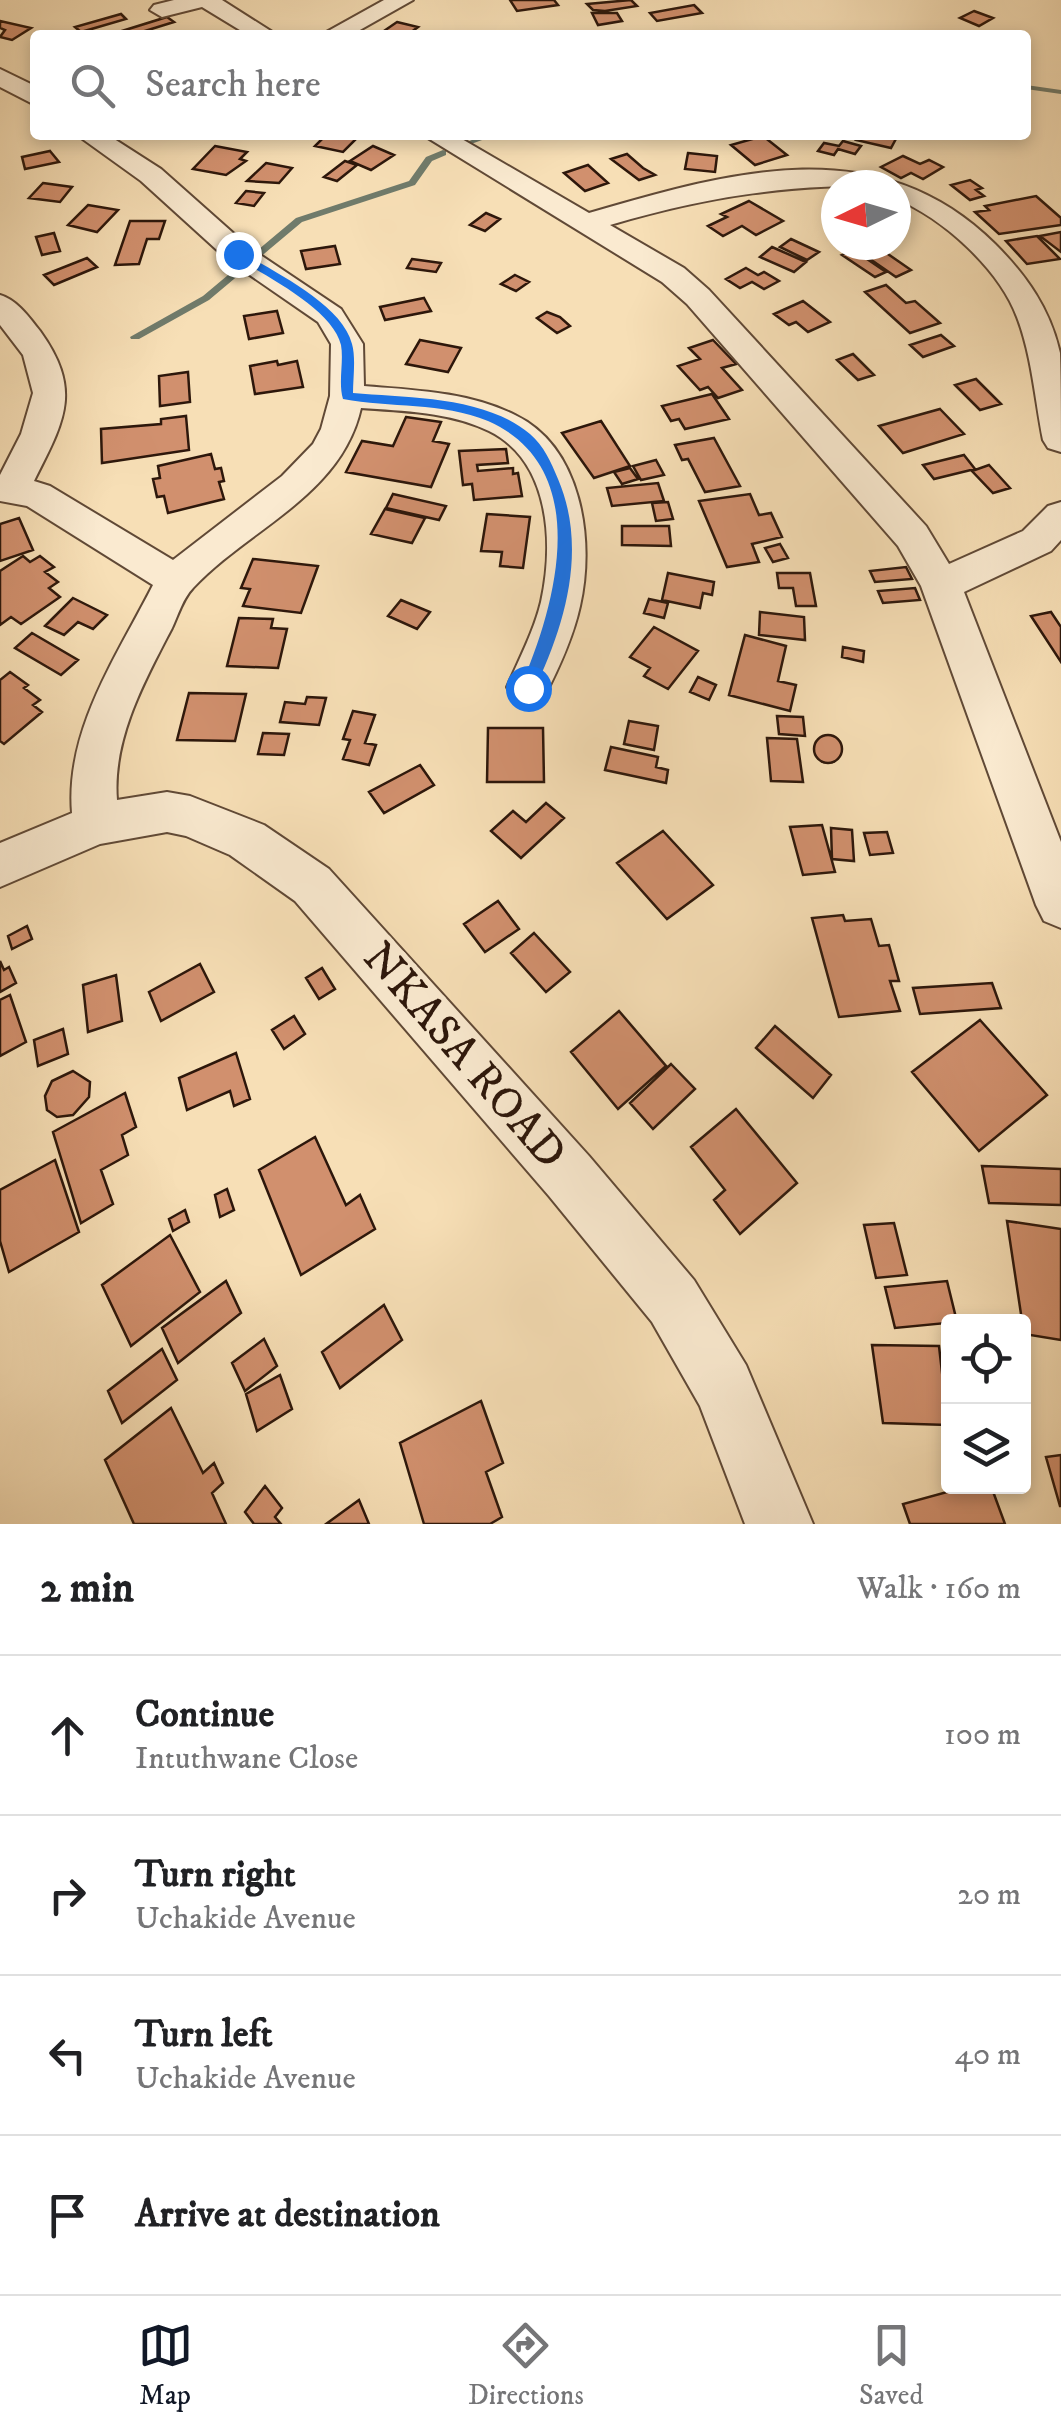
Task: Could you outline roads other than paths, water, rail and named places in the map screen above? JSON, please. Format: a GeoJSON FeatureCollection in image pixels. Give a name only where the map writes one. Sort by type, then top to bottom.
{"type":"FeatureCollection","features":[{"type":"Feature","properties":{"kind":"street"},"geometry":{"type":"LineString","coordinates":[[162,10],[204,0],[256,30]]}},
{"type":"Feature","properties":{"kind":"street"},"geometry":{"type":"LineString","coordinates":[[343,30],[402,0]]}},
{"type":"Feature","properties":{"kind":"street"},"geometry":{"type":"LineString","coordinates":[[0,77],[30,94]]}},
{"type":"Feature","properties":{"kind":"street"},"geometry":{"type":"LineString","coordinates":[[96,824],[93,783],[98,754],[113,712],[175,580],[295,485],[326,452],[339,429],[347,396],[346,344],[330,316],[238,254],[151,175],[98,140]]}},
{"type":"Feature","properties":{"kind":"street"},"geometry":{"type":"LineString","coordinates":[[445,140],[673,275],[698,296],[892,510],[941,585],[1061,905]]}},
{"type":"Feature","properties":{"kind":"street"},"geometry":{"type":"LineString","coordinates":[[587,223],[714,189],[786,178],[821,178]]}},
{"type":"Feature","properties":{"kind":"street"},"geometry":{"type":"LineString","coordinates":[[911,195],[927,202],[957,227],[1001,270],[1033,316],[1061,440]]}},
{"type":"Feature","properties":{"kind":"street"},"geometry":{"type":"LineString","coordinates":[[0,305],[30,337],[46,364],[52,394],[43,427],[6,489],[37,495],[175,580]]}},
{"type":"Feature","properties":{"kind":"street"},"geometry":{"type":"LineString","coordinates":[[347,396],[436,404],[489,417],[524,435],[540,453],[558,495],[564,537],[564,581],[551,634],[528,688]]}},
{"type":"Feature","properties":{"kind":"street"},"geometry":{"type":"LineString","coordinates":[[941,585],[1037,541],[1061,516]]}},
{"type":"Feature","properties":{"kind":"street","name":"NKASA ROAD"},"geometry":{"type":"LineString","coordinates":[[0,864],[96,824],[152,812],[190,816],[247,840],[328,899],[672,1301],[724,1387],[779,1524]]}},
{"type":"Feature","properties":{"kind":"waterway"},"geometry":{"type":"LineString","coordinates":[[1031,88],[1061,92]]}},
{"type":"Feature","properties":{"kind":"waterway"},"geometry":{"type":"LineString","coordinates":[[471,142],[477,140]]}},
{"type":"Feature","properties":{"kind":"waterway"},"geometry":{"type":"LineString","coordinates":[[135,337],[206,298],[299,220],[412,183],[429,159],[443,153]]}}]}
